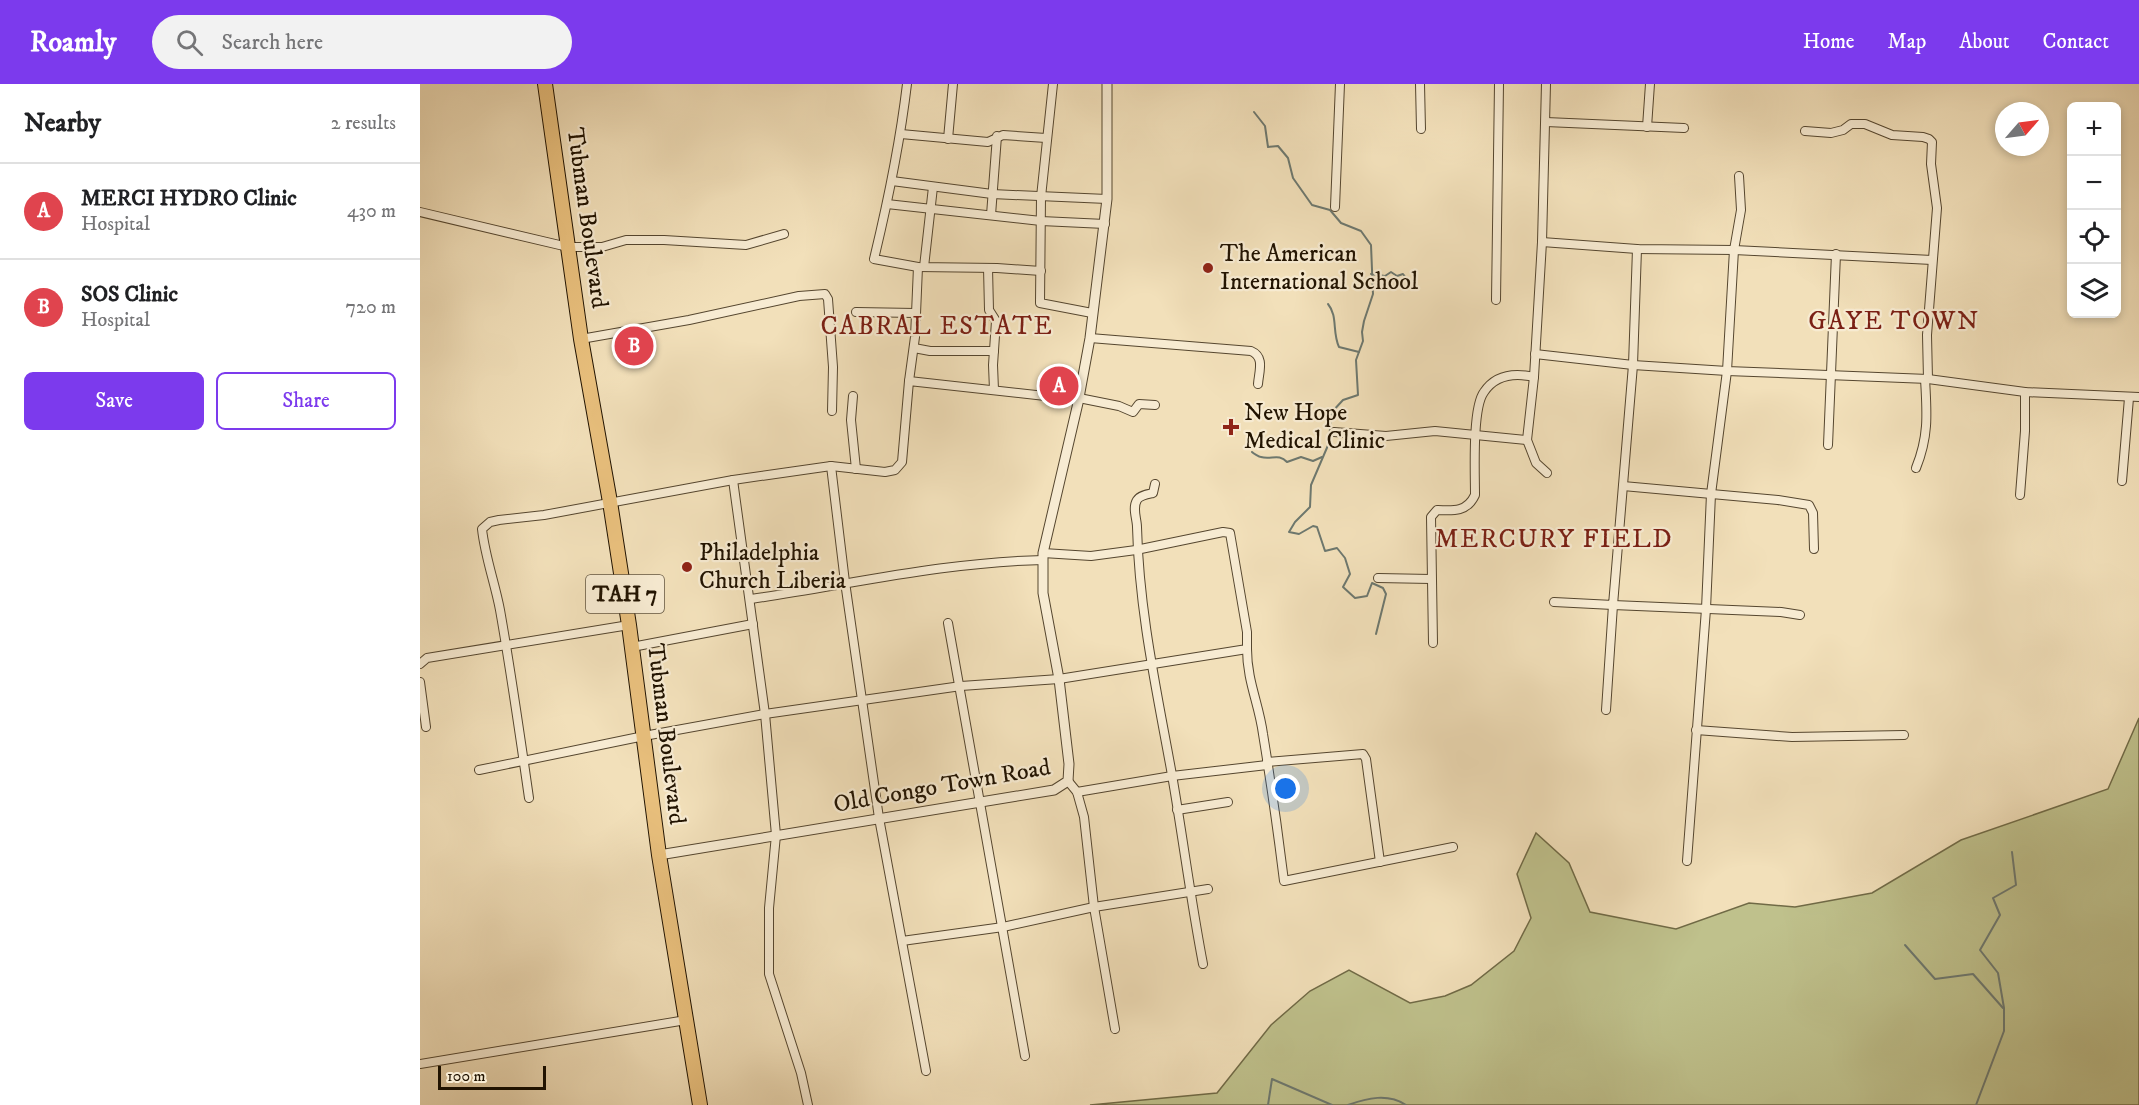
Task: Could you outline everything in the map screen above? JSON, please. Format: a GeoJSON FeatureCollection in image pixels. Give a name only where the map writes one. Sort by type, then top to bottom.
{"type":"FeatureCollection","features":[{"type":"Feature","properties":{"kind":"highway","name":"Tubman Boulevard"},"geometry":{"type":"LineString","coordinates":[[545,84],[581,339],[629,625],[659,855],[700,1105]]}},
{"type":"Feature","properties":{"kind":"street"},"geometry":{"type":"LineString","coordinates":[[907,84],[901,134],[874,260],[921,267],[1041,271]]}},
{"type":"Feature","properties":{"kind":"street"},"geometry":{"type":"LineString","coordinates":[[948,139],[953,84]]}},
{"type":"Feature","properties":{"kind":"street"},"geometry":{"type":"LineString","coordinates":[[1053,84],[1041,197],[1040,303],[1092,313]]}},
{"type":"Feature","properties":{"kind":"street","name":"Old Congo Town Road"},"geometry":{"type":"LineString","coordinates":[[659,855],[1054,790],[1068,781],[1069,764],[1059,679],[1043,593],[1043,556],[1079,400],[1090,338],[1107,199],[1107,84]]}},
{"type":"Feature","properties":{"kind":"street"},"geometry":{"type":"LineString","coordinates":[[1335,207],[1340,84]]}},
{"type":"Feature","properties":{"kind":"street"},"geometry":{"type":"LineString","coordinates":[[1420,84],[1421,129]]}},
{"type":"Feature","properties":{"kind":"street"},"geometry":{"type":"LineString","coordinates":[[1496,300],[1499,84]]}},
{"type":"Feature","properties":{"kind":"street"},"geometry":{"type":"LineString","coordinates":[[1546,84],[1542,242],[1534,377],[1527,440],[1536,463],[1547,472]]}},
{"type":"Feature","properties":{"kind":"street"},"geometry":{"type":"LineString","coordinates":[[1647,127],[1650,84]]}},
{"type":"Feature","properties":{"kind":"street"},"geometry":{"type":"LineString","coordinates":[[1546,122],[1684,128]]}},
{"type":"Feature","properties":{"kind":"street"},"geometry":{"type":"LineString","coordinates":[[1805,131],[1831,133],[1843,130],[1851,124],[1865,124],[1892,135],[1929,139],[1932,142],[1931,164],[1937,208],[1927,335],[1928,429],[1924,449],[1916,468]]}},
{"type":"Feature","properties":{"kind":"street"},"geometry":{"type":"LineString","coordinates":[[901,134],[988,142],[997,136],[1046,138]]}},
{"type":"Feature","properties":{"kind":"street"},"geometry":{"type":"LineString","coordinates":[[991,215],[997,136]]}},
{"type":"Feature","properties":{"kind":"street"},"geometry":{"type":"LineString","coordinates":[[1687,861],[1706,609],[1712,494],[1727,371],[1734,250],[1741,210],[1738,176]]}},
{"type":"Feature","properties":{"kind":"street"},"geometry":{"type":"LineString","coordinates":[[892,181],[992,194],[1107,199]]}},
{"type":"Feature","properties":{"kind":"street"},"geometry":{"type":"LineString","coordinates":[[529,798],[506,645],[495,583],[484,552],[482,529],[498,519],[544,515],[733,480],[831,466],[885,472],[895,470],[902,462],[914,348],[915,313],[933,187]]}},
{"type":"Feature","properties":{"kind":"street"},"geometry":{"type":"LineString","coordinates":[[887,204],[1041,221],[1105,224]]}},
{"type":"Feature","properties":{"kind":"street"},"geometry":{"type":"LineString","coordinates":[[420,212],[568,247],[602,247],[626,240],[746,245],[784,234]]}},
{"type":"Feature","properties":{"kind":"street"},"geometry":{"type":"LineString","coordinates":[[1542,242],[1637,249],[1734,250],[1932,260]]}},
{"type":"Feature","properties":{"kind":"street"},"geometry":{"type":"LineString","coordinates":[[1606,710],[1633,365],[1637,249]]}},
{"type":"Feature","properties":{"kind":"street"},"geometry":{"type":"LineString","coordinates":[[1828,445],[1836,254]]}},
{"type":"Feature","properties":{"kind":"street"},"geometry":{"type":"LineString","coordinates":[[988,268],[989,310],[996,321],[994,390]]}},
{"type":"Feature","properties":{"kind":"street"},"geometry":{"type":"LineString","coordinates":[[581,339],[689,320],[799,296],[825,294],[828,299],[832,348],[832,411]]}},
{"type":"Feature","properties":{"kind":"street"},"geometry":{"type":"LineString","coordinates":[[856,312],[915,313]]}},
{"type":"Feature","properties":{"kind":"street"},"geometry":{"type":"LineString","coordinates":[[1090,338],[1251,351],[1257,353],[1260,358],[1258,384]]}},
{"type":"Feature","properties":{"kind":"street"},"geometry":{"type":"LineString","coordinates":[[914,348],[930,351],[994,351]]}},
{"type":"Feature","properties":{"kind":"street"},"geometry":{"type":"LineString","coordinates":[[1535,354],[1633,365],[1927,379],[2025,392],[2139,397]]}},
{"type":"Feature","properties":{"kind":"street"},"geometry":{"type":"LineString","coordinates":[[1432,643],[1431,517],[1437,510],[1462,510],[1470,504],[1475,495],[1476,435],[1483,392],[1507,375],[1518,373],[1534,377]]}},
{"type":"Feature","properties":{"kind":"street"},"geometry":{"type":"LineString","coordinates":[[909,381],[1072,399],[1119,406],[1133,412],[1139,404],[1155,405]]}},
{"type":"Feature","properties":{"kind":"street"},"geometry":{"type":"LineString","coordinates":[[2020,495],[2025,431],[2025,392]]}},
{"type":"Feature","properties":{"kind":"street"},"geometry":{"type":"LineString","coordinates":[[853,396],[851,420],[856,469]]}},
{"type":"Feature","properties":{"kind":"street"},"geometry":{"type":"LineString","coordinates":[[2122,481],[2129,398]]}},
{"type":"Feature","properties":{"kind":"street"},"geometry":{"type":"LineString","coordinates":[[1334,432],[1386,436],[1435,431],[1527,440]]}},
{"type":"Feature","properties":{"kind":"street"},"geometry":{"type":"LineString","coordinates":[[831,466],[844,582],[879,818],[926,1071]]}},
{"type":"Feature","properties":{"kind":"street"},"geometry":{"type":"LineString","coordinates":[[733,480],[765,714],[776,835],[769,908],[770,974],[801,1073],[808,1105]]}},
{"type":"Feature","properties":{"kind":"street"},"geometry":{"type":"LineString","coordinates":[[1155,484],[1153,493],[1136,500],[1134,509],[1137,525],[1136,550],[1151,665],[1203,964]]}},
{"type":"Feature","properties":{"kind":"street"},"geometry":{"type":"LineString","coordinates":[[1623,486],[1778,500],[1809,505],[1813,513],[1814,549]]}},
{"type":"Feature","properties":{"kind":"street"},"geometry":{"type":"LineString","coordinates":[[751,599],[844,582],[943,568],[1043,556],[1091,556],[1136,550],[1223,532],[1230,534],[1247,632],[1247,670],[1263,732],[1273,789],[1284,881],[1454,847]]}},
{"type":"Feature","properties":{"kind":"street"},"geometry":{"type":"LineString","coordinates":[[1378,578],[1431,579]]}},
{"type":"Feature","properties":{"kind":"street"},"geometry":{"type":"LineString","coordinates":[[1554,602],[1781,612],[1800,615]]}},
{"type":"Feature","properties":{"kind":"street"},"geometry":{"type":"LineString","coordinates":[[948,623],[1025,1056]]}},
{"type":"Feature","properties":{"kind":"street"},"geometry":{"type":"LineString","coordinates":[[632,647],[753,624]]}},
{"type":"Feature","properties":{"kind":"street"},"geometry":{"type":"LineString","coordinates":[[420,664],[427,658],[629,625]]}},
{"type":"Feature","properties":{"kind":"street"},"geometry":{"type":"LineString","coordinates":[[479,770],[765,714],[863,702],[961,686],[1059,679],[1247,649]]}},
{"type":"Feature","properties":{"kind":"street"},"geometry":{"type":"LineString","coordinates":[[420,682],[426,727]]}},
{"type":"Feature","properties":{"kind":"street"},"geometry":{"type":"LineString","coordinates":[[1696,730],[1792,737],[1904,735]]}},
{"type":"Feature","properties":{"kind":"street"},"geometry":{"type":"LineString","coordinates":[[1077,792],[1172,776],[1363,754],[1366,759],[1380,862]]}},
{"type":"Feature","properties":{"kind":"street"},"geometry":{"type":"LineString","coordinates":[[1068,781],[1077,792],[1084,817],[1094,907],[1115,1029]]}},
{"type":"Feature","properties":{"kind":"street"},"geometry":{"type":"LineString","coordinates":[[1177,810],[1228,801]]}},
{"type":"Feature","properties":{"kind":"street"},"geometry":{"type":"LineString","coordinates":[[902,941],[1003,927],[1094,907],[1208,889]]}},
{"type":"Feature","properties":{"kind":"street"},"geometry":{"type":"LineString","coordinates":[[420,1064],[686,1020]]}},
{"type":"Feature","properties":{"kind":"green space"},"geometry":{"type":"Polygon","coordinates":[[[2139,718],[2139,1105],[1090,1105],[1217,1093],[1271,1025],[1310,991],[1349,970],[1410,1003],[1445,996],[1471,985],[1514,951],[1531,918],[1517,874],[1536,833],[1569,863],[1590,912],[1676,929],[1749,903],[1795,907],[1872,893],[1961,840],[2108,789],[2139,718]]]}},
{"type":"Feature","properties":{"kind":"waterway"},"geometry":{"type":"LineString","coordinates":[[1254,112],[1265,126],[1268,147],[1278,146],[1288,158],[1293,178],[1312,205],[1330,210],[1341,223],[1361,231],[1371,245],[1373,294],[1364,321],[1363,341],[1356,360],[1358,395],[1343,400],[1331,413],[1329,443],[1311,485],[1310,507],[1295,522],[1289,532],[1299,534],[1313,526],[1317,527],[1325,551],[1337,548],[1345,558],[1350,574],[1343,587],[1355,598],[1367,596],[1372,583],[1383,588],[1386,594],[1376,634]]}},
{"type":"Feature","properties":{"kind":"waterway"},"geometry":{"type":"LineString","coordinates":[[1371,274],[1385,276],[1391,272],[1397,276],[1403,274],[1407,279]]}},
{"type":"Feature","properties":{"kind":"waterway"},"geometry":{"type":"LineString","coordinates":[[1328,304],[1333,314],[1339,347],[1359,352]]}},
{"type":"Feature","properties":{"kind":"waterway"},"geometry":{"type":"LineString","coordinates":[[1252,452],[1260,457],[1278,457],[1287,462],[1301,457],[1313,461],[1322,457]]}},
{"type":"Feature","properties":{"kind":"waterway"},"geometry":{"type":"LineString","coordinates":[[1976,1105],[2004,1031],[2004,1008],[1998,973],[1980,950],[2000,915],[1993,898],[2016,885],[2012,852]]}},
{"type":"Feature","properties":{"kind":"waterway"},"geometry":{"type":"LineString","coordinates":[[1905,945],[1935,979],[1973,974],[2003,1008]]}},
{"type":"Feature","properties":{"kind":"waterway"},"geometry":{"type":"LineString","coordinates":[[1268,1105],[1272,1079],[1332,1105]]}},
{"type":"Feature","properties":{"kind":"waterway"},"geometry":{"type":"LineString","coordinates":[[1348,1105],[1377,1098],[1392,1099],[1406,1105]]}},
{"type":"Feature","properties":{"kind":"place","name":"The American International School"},"geometry":{"type":"Point","coordinates":[1208,268]}},
{"type":"Feature","properties":{"kind":"place","name":"SOS Clinic"},"geometry":{"type":"Point","coordinates":[634,346]}},
{"type":"Feature","properties":{"kind":"place","name":"MERCI HYDRO Clinic"},"geometry":{"type":"Point","coordinates":[1059,386]}},
{"type":"Feature","properties":{"kind":"place","name":"New Hope Medical Clinic"},"geometry":{"type":"Point","coordinates":[1231,427]}},
{"type":"Feature","properties":{"kind":"place","name":"Philadelphia Church Liberia"},"geometry":{"type":"Point","coordinates":[687,567]}},
{"type":"Feature","properties":{"kind":"district","name":"GAYE TOWN"},"geometry":{"type":"Point","coordinates":[1894,321]}},
{"type":"Feature","properties":{"kind":"district","name":"CABRAL ESTATE"},"geometry":{"type":"Point","coordinates":[937,326]}},
{"type":"Feature","properties":{"kind":"district","name":"MERCURY FIELD"},"geometry":{"type":"Point","coordinates":[1554,539]}}]}
